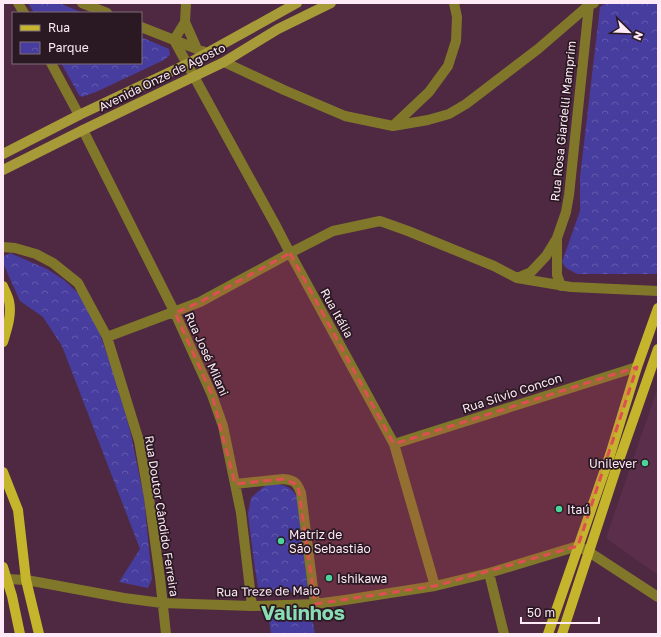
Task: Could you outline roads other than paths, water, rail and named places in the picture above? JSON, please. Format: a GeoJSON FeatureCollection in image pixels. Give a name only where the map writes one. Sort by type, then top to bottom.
{"type":"FeatureCollection","features":[{"type":"Feature","properties":{"kind":"main road","name":"Avenida Onze de Agosto"},"geometry":{"type":"LineString","coordinates":[[3,154],[79,115],[187,64],[202,51],[297,3]]}},
{"type":"Feature","properties":{"kind":"main road","name":"Avenida Onze de Agosto"},"geometry":{"type":"LineString","coordinates":[[3,170],[224,62],[278,29],[331,3]]}},
{"type":"Feature","properties":{"kind":"main road"},"geometry":{"type":"LineString","coordinates":[[3,286],[9,301],[10,316],[3,342]]}},
{"type":"Feature","properties":{"kind":"main road"},"geometry":{"type":"LineString","coordinates":[[548,634],[610,455],[637,367],[658,308]]}},
{"type":"Feature","properties":{"kind":"main road"},"geometry":{"type":"LineString","coordinates":[[562,634],[617,466],[656,362],[658,349]]}},
{"type":"Feature","properties":{"kind":"main road"},"geometry":{"type":"LineString","coordinates":[[637,367],[656,362]]}},
{"type":"Feature","properties":{"kind":"main road"},"geometry":{"type":"LineString","coordinates":[[3,472],[18,510],[26,580],[39,634]]}},
{"type":"Feature","properties":{"kind":"main road"},"geometry":{"type":"LineString","coordinates":[[3,567],[5,578],[12,596],[20,634]]}},
{"type":"Feature","properties":{"kind":"street"},"geometry":{"type":"LineString","coordinates":[[18,3],[23,12]]}},
{"type":"Feature","properties":{"kind":"street"},"geometry":{"type":"LineString","coordinates":[[82,3],[104,12]]}},
{"type":"Feature","properties":{"kind":"street"},"geometry":{"type":"LineString","coordinates":[[174,40],[185,22],[186,3]]}},
{"type":"Feature","properties":{"kind":"street"},"geometry":{"type":"LineString","coordinates":[[393,126],[429,92],[448,66],[456,41],[457,17],[454,3]]}},
{"type":"Feature","properties":{"kind":"street"},"geometry":{"type":"LineString","coordinates":[[224,62],[345,116],[393,126],[428,120],[449,114],[466,104],[538,49],[592,4]]}},
{"type":"Feature","properties":{"kind":"street","name":"Rua Rosa Giardelli Mamprim"},"geometry":{"type":"LineString","coordinates":[[517,278],[531,272],[546,256],[557,238],[566,212],[592,4]]}},
{"type":"Feature","properties":{"kind":"street"},"geometry":{"type":"LineString","coordinates":[[185,22],[202,51]]}},
{"type":"Feature","properties":{"kind":"street"},"geometry":{"type":"LineString","coordinates":[[142,27],[202,51]]}},
{"type":"Feature","properties":{"kind":"street","name":"Rua Itália"},"geometry":{"type":"LineString","coordinates":[[174,40],[394,444],[435,586]]}},
{"type":"Feature","properties":{"kind":"street"},"geometry":{"type":"LineString","coordinates":[[52,64],[79,115]]}},
{"type":"Feature","properties":{"kind":"street","name":"Rua José Milani"},"geometry":{"type":"LineString","coordinates":[[83,130],[175,313],[212,395],[223,426],[235,484],[252,606]]}},
{"type":"Feature","properties":{"kind":"street"},"geometry":{"type":"LineString","coordinates":[[107,337],[175,313],[200,302],[333,231],[380,221],[494,266],[517,278],[561,286],[658,292]]}},
{"type":"Feature","properties":{"kind":"street","name":"Rua Rosa Giardelli Mamprim"},"geometry":{"type":"LineString","coordinates":[[557,238],[557,275],[561,286]]}},
{"type":"Feature","properties":{"kind":"street","name":"Rua Doutor Cândido Ferreira"},"geometry":{"type":"LineString","coordinates":[[3,247],[15,248],[36,254],[53,263],[78,283],[107,337],[139,441],[149,498],[166,634]]}},
{"type":"Feature","properties":{"kind":"street","name":"Rua Sílvio Concon"},"geometry":{"type":"LineString","coordinates":[[394,444],[637,367]]}},
{"type":"Feature","properties":{"kind":"street"},"geometry":{"type":"LineString","coordinates":[[235,484],[283,479],[291,480],[298,485],[301,493],[315,604]]}},
{"type":"Feature","properties":{"kind":"street"},"geometry":{"type":"LineString","coordinates":[[578,546],[658,597]]}},
{"type":"Feature","properties":{"kind":"street","name":"Rua Treze de Maio"},"geometry":{"type":"LineString","coordinates":[[5,578],[26,580],[124,598],[162,603],[252,606],[315,604],[435,586],[489,573],[578,546]]}},
{"type":"Feature","properties":{"kind":"street"},"geometry":{"type":"LineString","coordinates":[[489,573],[504,634]]}},
{"type":"Feature","properties":{"kind":"place","name":"Unilever"},"geometry":{"type":"Point","coordinates":[645,463]}},
{"type":"Feature","properties":{"kind":"place","name":"Itaú"},"geometry":{"type":"Point","coordinates":[559,509]}},
{"type":"Feature","properties":{"kind":"place","name":"Matriz de São Sebastião"},"geometry":{"type":"Point","coordinates":[281,541]}},
{"type":"Feature","properties":{"kind":"place","name":"Ishikawa"},"geometry":{"type":"Point","coordinates":[329,578]}},
{"type":"Feature","properties":{"kind":"district","name":"Valinhos"},"geometry":{"type":"Point","coordinates":[303,612]}}]}
